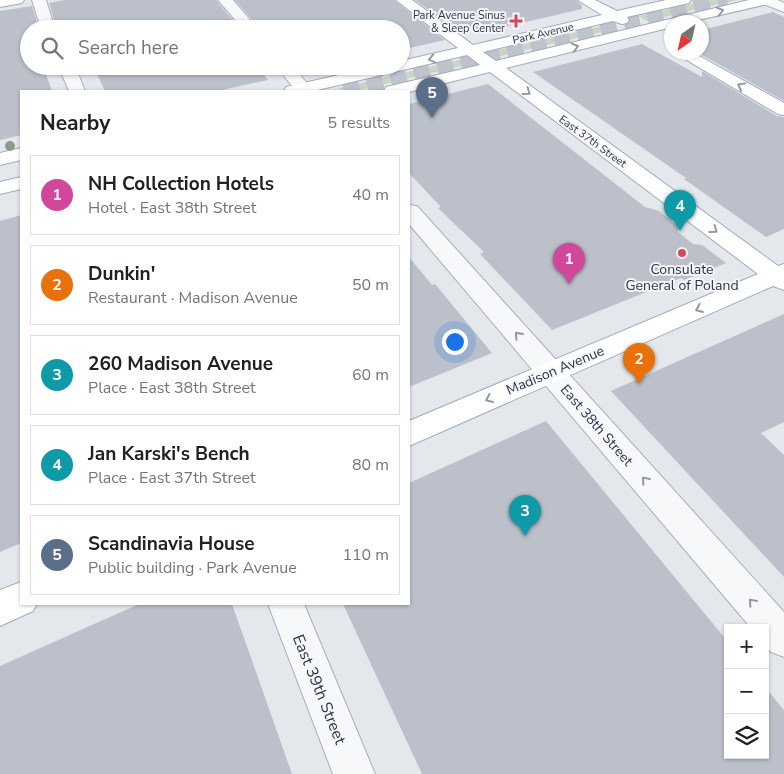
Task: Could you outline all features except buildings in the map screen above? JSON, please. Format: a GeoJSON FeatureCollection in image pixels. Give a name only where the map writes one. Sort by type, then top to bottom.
{"type":"FeatureCollection","features":[{"type":"Feature","properties":{"kind":"main road"},"geometry":{"type":"LineString","coordinates":[[0,3],[17,0]]}},
{"type":"Feature","properties":{"kind":"main road","name":"East 37th Street"},"geometry":{"type":"LineString","coordinates":[[404,0],[781,277]]}},
{"type":"Feature","properties":{"kind":"main road"},"geometry":{"type":"LineString","coordinates":[[585,0],[664,43]]}},
{"type":"Feature","properties":{"kind":"main road","name":"Park Avenue"},"geometry":{"type":"LineString","coordinates":[[410,64],[684,0]]}},
{"type":"Feature","properties":{"kind":"main road","name":"Park Avenue"},"geometry":{"type":"LineString","coordinates":[[706,15],[767,0]]}},
{"type":"Feature","properties":{"kind":"main road","name":"Park Avenue"},"geometry":{"type":"LineString","coordinates":[[396,90],[664,25]]}},
{"type":"Feature","properties":{"kind":"main road"},"geometry":{"type":"LineString","coordinates":[[694,60],[784,110]]}},
{"type":"Feature","properties":{"kind":"main road","name":"Park Avenue"},"geometry":{"type":"LineString","coordinates":[[300,90],[363,75]]}},
{"type":"Feature","properties":{"kind":"main road"},"geometry":{"type":"LineString","coordinates":[[0,158],[20,154]]}},
{"type":"Feature","properties":{"kind":"main road"},"geometry":{"type":"LineString","coordinates":[[0,172],[20,168]]}},
{"type":"Feature","properties":{"kind":"main road"},"geometry":{"type":"LineString","coordinates":[[0,188],[20,183]]}},
{"type":"Feature","properties":{"kind":"main road","name":"Madison Avenue"},"geometry":{"type":"LineString","coordinates":[[410,434],[550,372],[781,277]]}},
{"type":"Feature","properties":{"kind":"main road"},"geometry":{"type":"LineString","coordinates":[[0,608],[20,599]]}},
{"type":"Feature","properties":{"kind":"street"},"geometry":{"type":"LineString","coordinates":[[38,0],[45,20]]}},
{"type":"Feature","properties":{"kind":"street"},"geometry":{"type":"LineString","coordinates":[[225,0],[242,20]]}},
{"type":"Feature","properties":{"kind":"street"},"geometry":{"type":"LineString","coordinates":[[767,0],[784,8]]}},
{"type":"Feature","properties":{"kind":"street"},"geometry":{"type":"LineString","coordinates":[[64,75],[76,90]]}},
{"type":"Feature","properties":{"kind":"street"},"geometry":{"type":"LineString","coordinates":[[290,75],[300,90]]}},
{"type":"Feature","properties":{"kind":"street","name":"East 38th Street"},"geometry":{"type":"LineString","coordinates":[[410,212],[784,639]]}},
{"type":"Feature","properties":{"kind":"street","name":"East 39th Street"},"geometry":{"type":"LineString","coordinates":[[286,605],[354,774]]}},
{"type":"Feature","properties":{"kind":"green space"},"geometry":{"type":"Polygon","coordinates":[[[709,0],[737,0],[673,15],[664,15],[664,17],[647,21],[638,16],[709,0]]]}},
{"type":"Feature","properties":{"kind":"green space"},"geometry":{"type":"Polygon","coordinates":[[[607,25],[615,29],[501,56],[494,51],[607,25]]]}},
{"type":"Feature","properties":{"kind":"green space"},"geometry":{"type":"Polygon","coordinates":[[[459,60],[467,63],[466,65],[359,90],[341,90],[339,88],[395,75],[410,75],[410,71],[459,60]]]}},
{"type":"Feature","properties":{"kind":"tunnel"},"geometry":{"type":"LineString","coordinates":[[348,90],[727,0]]}},
{"type":"Feature","properties":{"kind":"place","name":"Park Avenue Sinus & Sleep Center"},"geometry":{"type":"Point","coordinates":[516,21]}},
{"type":"Feature","properties":{"kind":"place","name":"Scandinavia House"},"geometry":{"type":"Point","coordinates":[432,118]}},
{"type":"Feature","properties":{"kind":"place","name":"Jan Karski's Bench"},"geometry":{"type":"Point","coordinates":[680,231]}},
{"type":"Feature","properties":{"kind":"place","name":"Consulate General of Poland"},"geometry":{"type":"Point","coordinates":[682,253]}},
{"type":"Feature","properties":{"kind":"place","name":"NH Collection Hotels"},"geometry":{"type":"Point","coordinates":[569,284]}},
{"type":"Feature","properties":{"kind":"place","name":"Dunkin'"},"geometry":{"type":"Point","coordinates":[639,384]}},
{"type":"Feature","properties":{"kind":"place","name":"260 Madison Avenue"},"geometry":{"type":"Point","coordinates":[525,536]}}]}
